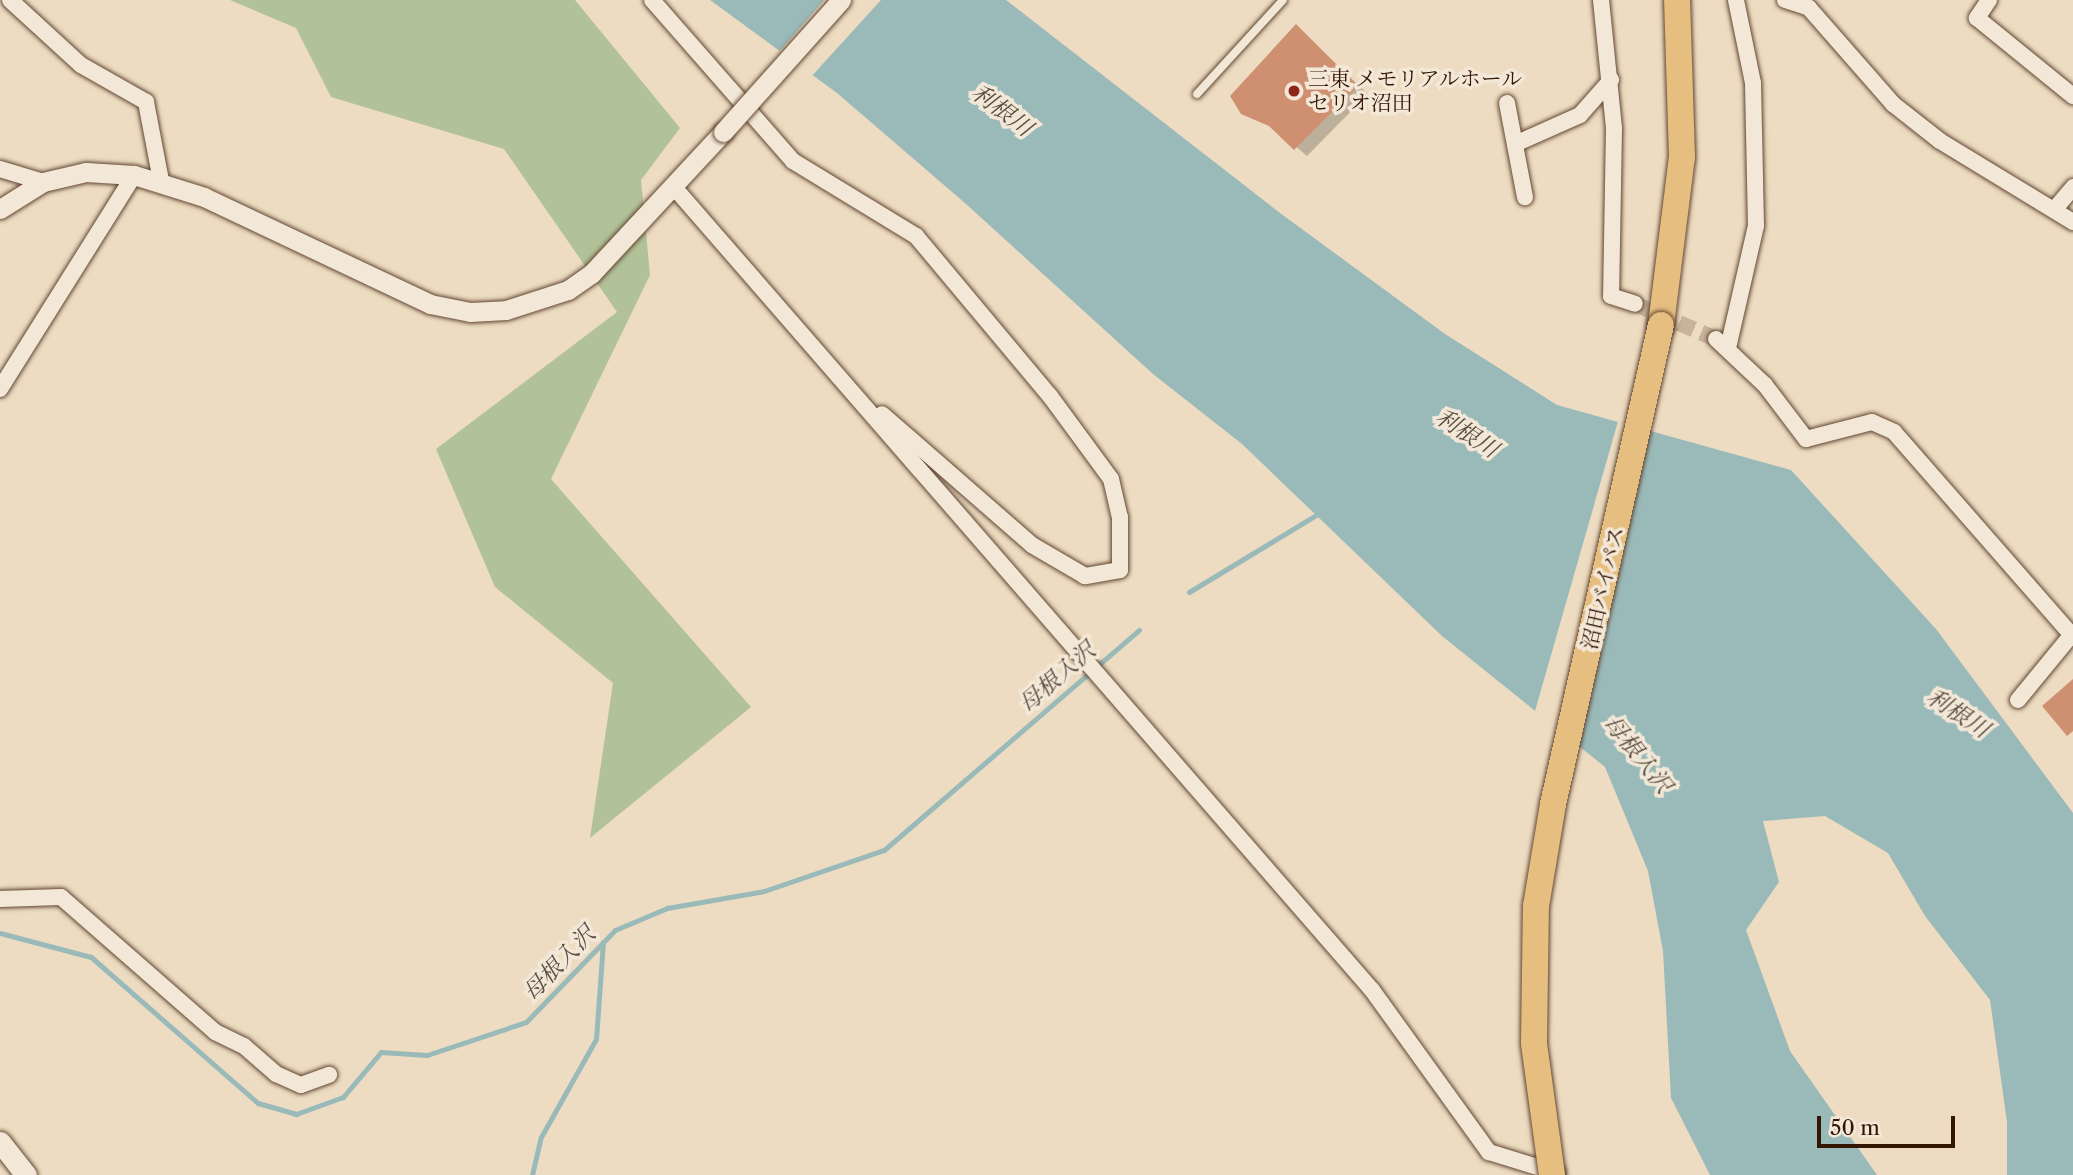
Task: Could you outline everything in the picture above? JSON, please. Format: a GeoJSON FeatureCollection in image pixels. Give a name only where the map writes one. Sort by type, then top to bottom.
{"type":"FeatureCollection","features":[{"type":"Feature","properties":{"kind":"highway","name":"沼田バイパス"},"geometry":{"type":"LineString","coordinates":[[1552,1175],[1534,1043],[1536,906],[1553,804],[1661,325],[1682,157],[1677,0]]}},
{"type":"Feature","properties":{"kind":"main road"},"geometry":{"type":"LineString","coordinates":[[0,1142],[26,1175]]}},
{"type":"Feature","properties":{"kind":"street"},"geometry":{"type":"LineString","coordinates":[[10,0],[81,65],[146,102],[162,160],[161,181]]}},
{"type":"Feature","properties":{"kind":"street"},"geometry":{"type":"LineString","coordinates":[[652,0],[793,160],[916,236],[1050,396],[1111,479],[1120,517],[1120,570],[1085,576],[1032,545],[845,384]]}},
{"type":"Feature","properties":{"kind":"street"},"geometry":{"type":"LineString","coordinates":[[0,209],[43,182],[86,172],[134,175],[161,181],[403,293],[470,312],[517,307],[568,290],[592,274],[841,0]]}},
{"type":"Feature","properties":{"kind":"street"},"geometry":{"type":"LineString","coordinates":[[1601,0],[1611,80],[1611,296],[1635,304]]}},
{"type":"Feature","properties":{"kind":"street"},"geometry":{"type":"LineString","coordinates":[[1736,0],[1753,83],[1756,226],[1722,343],[1806,439],[1872,422],[1894,432],[2073,634],[2018,700]]}},
{"type":"Feature","properties":{"kind":"street"},"geometry":{"type":"LineString","coordinates":[[1785,0],[1810,8],[1893,104],[1940,141],[2073,222]]}},
{"type":"Feature","properties":{"kind":"street"},"geometry":{"type":"LineString","coordinates":[[1989,0],[1978,18],[2073,96]]}},
{"type":"Feature","properties":{"kind":"street"},"geometry":{"type":"LineString","coordinates":[[1515,144],[1580,115],[1611,80]]}},
{"type":"Feature","properties":{"kind":"street"},"geometry":{"type":"LineString","coordinates":[[1507,103],[1525,197]]}},
{"type":"Feature","properties":{"kind":"street"},"geometry":{"type":"LineString","coordinates":[[0,169],[43,182]]}},
{"type":"Feature","properties":{"kind":"street"},"geometry":{"type":"LineString","coordinates":[[0,388],[134,175]]}},
{"type":"Feature","properties":{"kind":"street"},"geometry":{"type":"LineString","coordinates":[[673,186],[1372,990],[1489,1152],[1563,1175]]}},
{"type":"Feature","properties":{"kind":"street"},"geometry":{"type":"LineString","coordinates":[[2054,210],[2073,187]]}},
{"type":"Feature","properties":{"kind":"street"},"geometry":{"type":"LineString","coordinates":[[0,899],[61,897],[215,1032],[244,1046],[276,1074],[301,1085],[329,1075]]}},
{"type":"Feature","properties":{"kind":"lane"},"geometry":{"type":"LineString","coordinates":[[1197,94],[1283,0]]}},
{"type":"Feature","properties":{"kind":"green space"},"geometry":{"type":"Polygon","coordinates":[[[230,0],[575,0],[680,128],[641,180],[650,275],[551,479],[751,707],[590,838],[613,683],[495,587],[436,449],[617,312],[504,149],[331,97],[296,28],[230,0]]]}},
{"type":"Feature","properties":{"kind":"water","name":"利根川"},"geometry":{"type":"Polygon","coordinates":[[[710,0],[1006,0],[1280,213],[1445,334],[1557,405],[1791,470],[1936,629],[2073,813],[2073,1175],[2007,1175],[2007,1122],[1990,1000],[1925,916],[1888,853],[1825,816],[1763,821],[1779,882],[1746,930],[1790,1051],[1877,1175],[1710,1175],[1671,1098],[1663,951],[1648,871],[1605,767],[1442,636],[1242,444],[1153,374],[966,204],[837,93],[710,0]]]}},
{"type":"Feature","properties":{"kind":"pier"},"geometry":{"type":"Polygon","coordinates":[[[824,0],[881,0],[810,78],[777,54],[824,0]]]}},
{"type":"Feature","properties":{"kind":"pier"},"geometry":{"type":"Polygon","coordinates":[[[1619,418],[1651,427],[1563,732],[1532,723],[1619,418]]]}},
{"type":"Feature","properties":{"kind":"building","name":"三東 メモリアルホール セリオ沼田"},"geometry":{"type":"Polygon","coordinates":[[[1296,24],[1358,86],[1294,150],[1269,126],[1241,114],[1230,96],[1296,24]]]}},
{"type":"Feature","properties":{"kind":"building"},"geometry":{"type":"Polygon","coordinates":[[[2073,679],[2073,731],[2067,736],[2042,706],[2073,679]]]}},
{"type":"Feature","properties":{"kind":"waterway","name":"母根入沢"},"geometry":{"type":"LineString","coordinates":[[1189,592],[1321,512]]}},
{"type":"Feature","properties":{"kind":"waterway","name":"母根入沢"},"geometry":{"type":"LineString","coordinates":[[0,933],[91,957],[258,1103],[296,1114],[343,1097],[381,1052],[427,1055],[526,1022],[615,930],[667,908],[764,891],[884,850],[1139,630]]}},
{"type":"Feature","properties":{"kind":"waterway"},"geometry":{"type":"LineString","coordinates":[[532,1175],[541,1137],[596,1039],[603,942]]}},
{"type":"Feature","properties":{"kind":"tunnel"},"geometry":{"type":"LineString","coordinates":[[1635,304],[1716,339]]}},
{"type":"Feature","properties":{"kind":"place","name":"三東 メモリアルホール セリオ沼田"},"geometry":{"type":"Point","coordinates":[1294,91]}}]}
